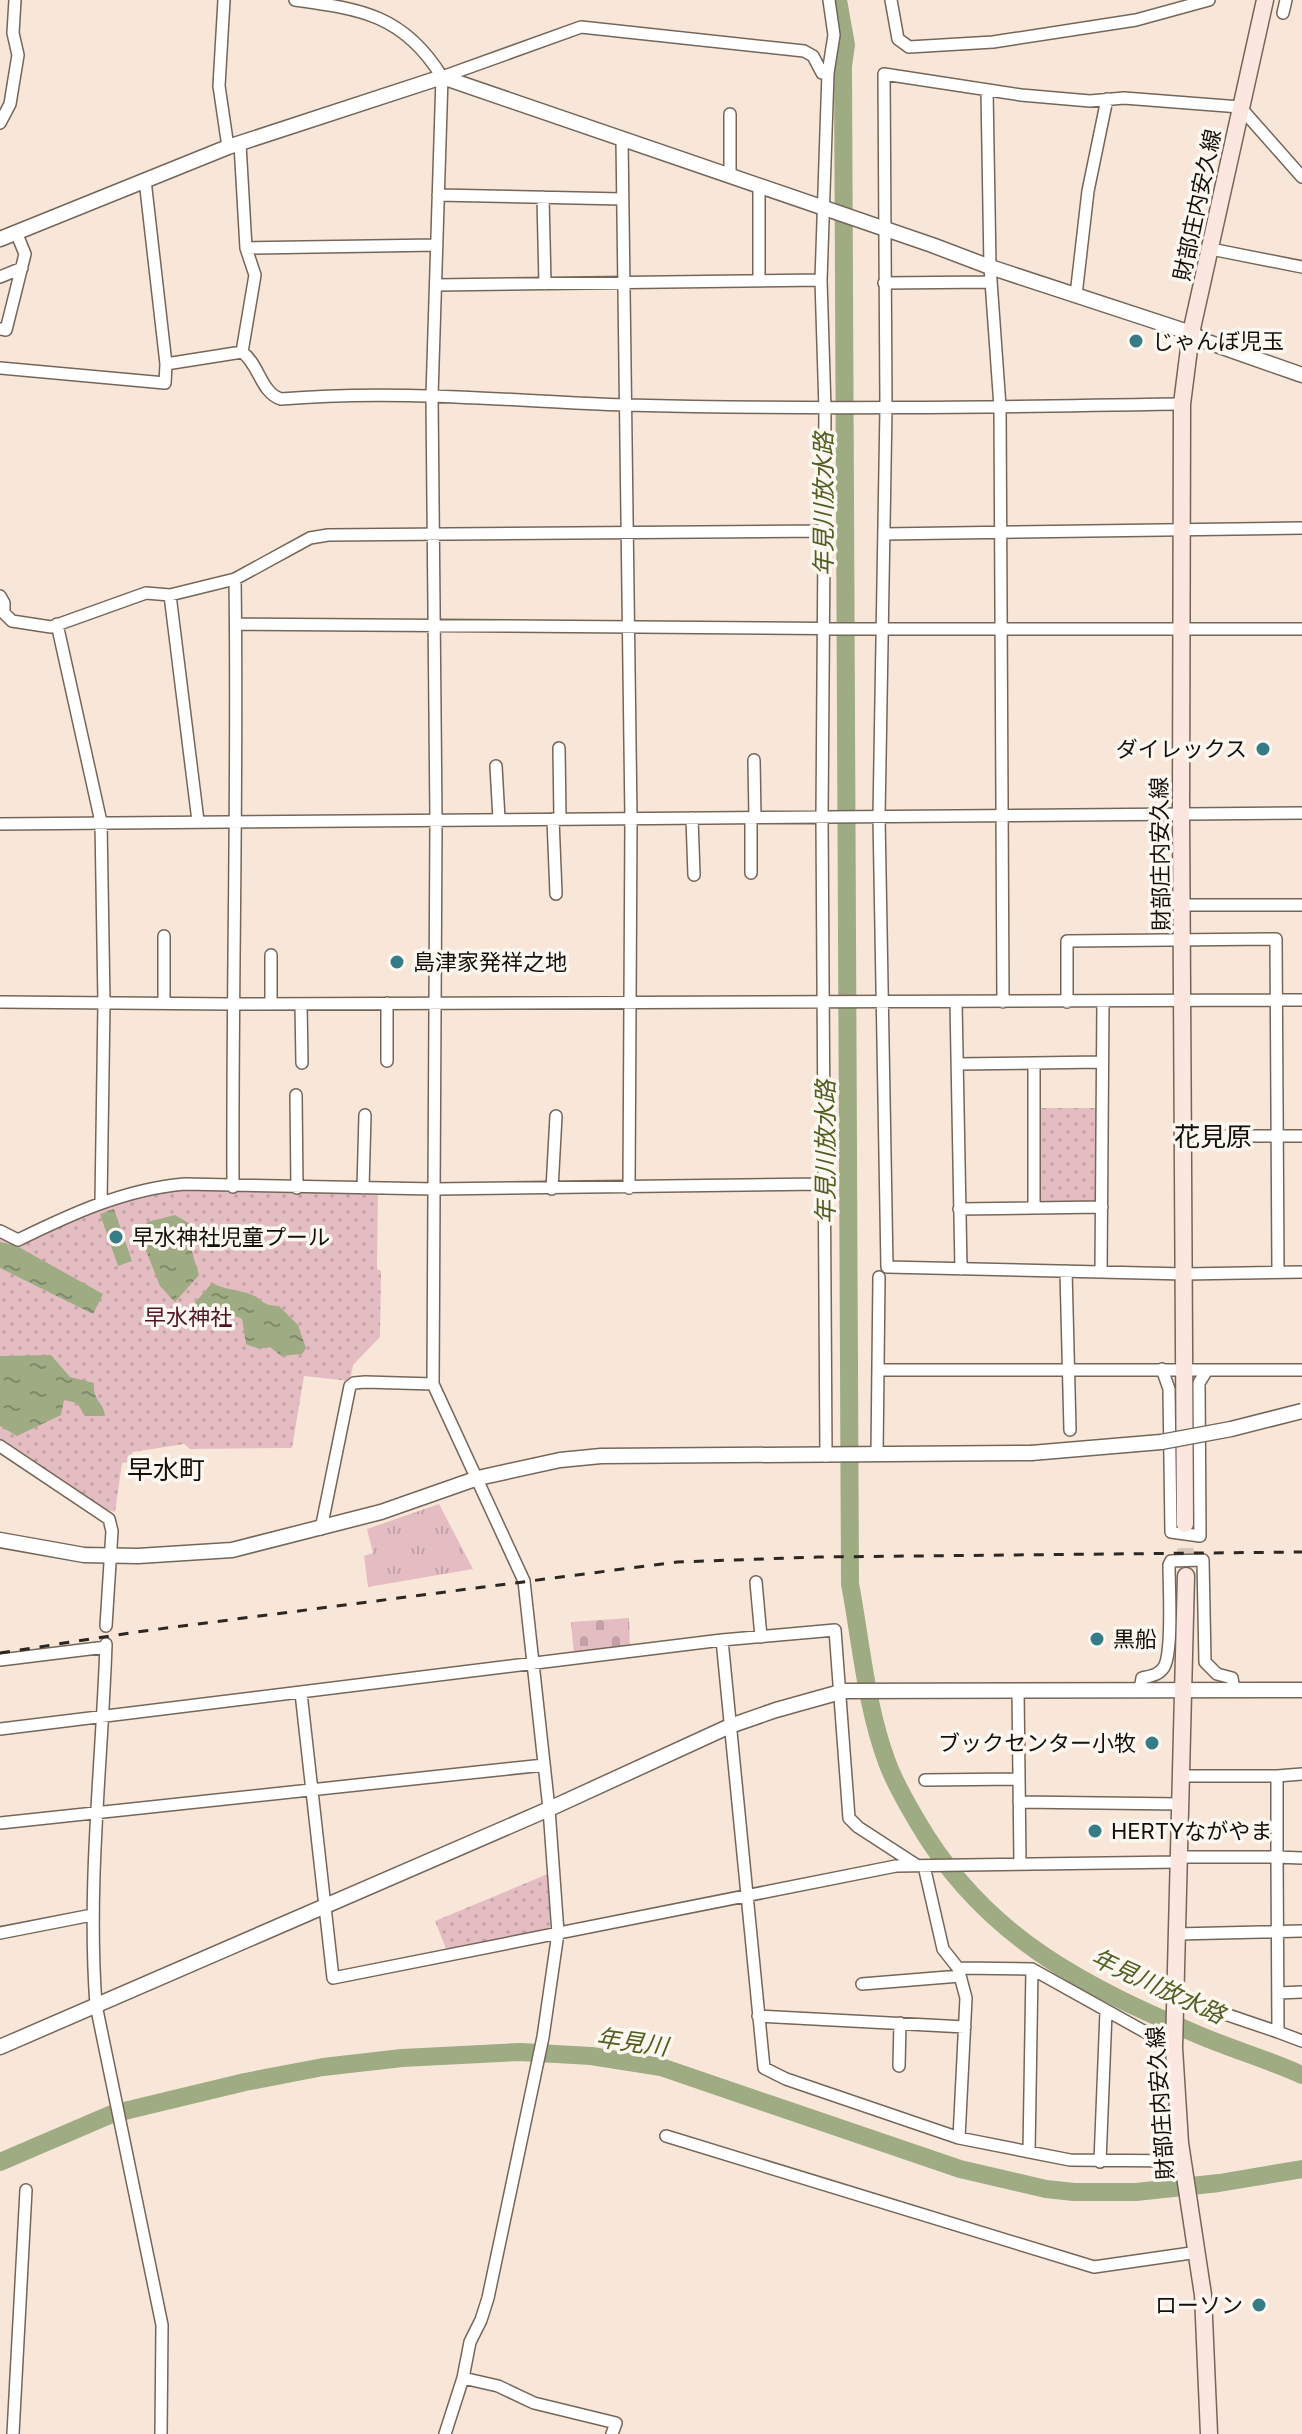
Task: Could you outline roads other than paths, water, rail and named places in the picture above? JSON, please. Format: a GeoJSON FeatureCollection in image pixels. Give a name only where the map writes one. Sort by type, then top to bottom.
{"type":"FeatureCollection","features":[{"type":"Feature","properties":{"kind":"main road","name":"財部庄内安久線"},"geometry":{"type":"LineString","coordinates":[[1185,1524],[1182,404],[1191,333],[1265,0]]}},
{"type":"Feature","properties":{"kind":"main road","name":"財部庄内安久線"},"geometry":{"type":"LineString","coordinates":[[1186,1576],[1174,2044],[1184,2164],[1203,2295],[1209,2434]]}},
{"type":"Feature","properties":{"kind":"street"},"geometry":{"type":"LineString","coordinates":[[0,123],[10,104],[18,55],[13,33],[15,0]]}},
{"type":"Feature","properties":{"kind":"street"},"geometry":{"type":"LineString","coordinates":[[224,0],[219,86],[234,146],[246,248],[255,275],[242,352]]}},
{"type":"Feature","properties":{"kind":"street"},"geometry":{"type":"LineString","coordinates":[[295,0],[384,18],[413,41],[434,63],[442,77],[432,396],[436,820],[433,1384],[524,1581],[549,1809],[558,1933],[543,2037],[488,2298],[470,2342],[463,2378],[445,2434]]}},
{"type":"Feature","properties":{"kind":"street"},"geometry":{"type":"LineString","coordinates":[[826,1456],[822,818],[826,627],[821,207],[825,196],[828,73],[834,35],[829,0]]}},
{"type":"Feature","properties":{"kind":"street"},"geometry":{"type":"LineString","coordinates":[[891,0],[898,39],[909,47],[993,42],[1136,20],[1209,0]]}},
{"type":"Feature","properties":{"kind":"street"},"geometry":{"type":"LineString","coordinates":[[1283,13],[1286,0]]}},
{"type":"Feature","properties":{"kind":"street"},"geometry":{"type":"LineString","coordinates":[[0,239],[234,146],[581,27],[804,51],[813,56],[822,73],[828,73]]}},
{"type":"Feature","properties":{"kind":"street"},"geometry":{"type":"LineString","coordinates":[[1302,177],[1240,107],[1124,98],[1090,101],[1035,97],[884,74],[886,408],[873,817],[883,1003],[887,1267],[1185,1274],[1302,1272]]}},
{"type":"Feature","properties":{"kind":"street"},"geometry":{"type":"LineString","coordinates":[[442,77],[884,228],[990,275],[1076,295],[1191,333],[1205,341],[1302,375]]}},
{"type":"Feature","properties":{"kind":"street"},"geometry":{"type":"LineString","coordinates":[[987,90],[990,275],[1000,407],[1003,1002]]}},
{"type":"Feature","properties":{"kind":"street"},"geometry":{"type":"LineString","coordinates":[[1076,295],[1088,191],[1107,99]]}},
{"type":"Feature","properties":{"kind":"street"},"geometry":{"type":"LineString","coordinates":[[730,114],[730,176]]}},
{"type":"Feature","properties":{"kind":"street"},"geometry":{"type":"LineString","coordinates":[[622,139],[631,819],[629,1188]]}},
{"type":"Feature","properties":{"kind":"street"},"geometry":{"type":"LineString","coordinates":[[0,368],[165,383],[166,364],[145,180]]}},
{"type":"Feature","properties":{"kind":"street"},"geometry":{"type":"LineString","coordinates":[[759,186],[759,281]]}},
{"type":"Feature","properties":{"kind":"street"},"geometry":{"type":"LineString","coordinates":[[438,195],[622,199]]}},
{"type":"Feature","properties":{"kind":"street"},"geometry":{"type":"LineString","coordinates":[[543,197],[545,284]]}},
{"type":"Feature","properties":{"kind":"street"},"geometry":{"type":"LineString","coordinates":[[0,329],[6,330],[25,254],[16,232]]}},
{"type":"Feature","properties":{"kind":"street"},"geometry":{"type":"LineString","coordinates":[[246,248],[437,245]]}},
{"type":"Feature","properties":{"kind":"street"},"geometry":{"type":"LineString","coordinates":[[1211,249],[1302,267]]}},
{"type":"Feature","properties":{"kind":"street"},"geometry":{"type":"LineString","coordinates":[[0,277],[22,268]]}},
{"type":"Feature","properties":{"kind":"street"},"geometry":{"type":"LineString","coordinates":[[884,283],[990,275]]}},
{"type":"Feature","properties":{"kind":"street"},"geometry":{"type":"LineString","coordinates":[[436,285],[821,280]]}},
{"type":"Feature","properties":{"kind":"street"},"geometry":{"type":"LineString","coordinates":[[166,364],[242,352],[250,358],[269,391],[281,399],[432,396],[624,405],[825,409],[1182,404]]}},
{"type":"Feature","properties":{"kind":"street"},"geometry":{"type":"LineString","coordinates":[[884,534],[1302,528]]}},
{"type":"Feature","properties":{"kind":"street"},"geometry":{"type":"LineString","coordinates":[[0,596],[6,623],[51,627],[146,593],[170,595],[235,579],[310,538],[328,535],[823,531]]}},
{"type":"Feature","properties":{"kind":"street"},"geometry":{"type":"LineString","coordinates":[[233,1187],[232,1004],[237,820],[235,579]]}},
{"type":"Feature","properties":{"kind":"street"},"geometry":{"type":"LineString","coordinates":[[170,595],[198,821]]}},
{"type":"Feature","properties":{"kind":"street"},"geometry":{"type":"LineString","coordinates":[[57,624],[101,822],[104,1003],[101,1203]]}},
{"type":"Feature","properties":{"kind":"street"},"geometry":{"type":"LineString","coordinates":[[236,624],[1302,629]]}},
{"type":"Feature","properties":{"kind":"street"},"geometry":{"type":"LineString","coordinates":[[556,894],[559,748]]}},
{"type":"Feature","properties":{"kind":"street"},"geometry":{"type":"LineString","coordinates":[[751,873],[754,760]]}},
{"type":"Feature","properties":{"kind":"street"},"geometry":{"type":"LineString","coordinates":[[496,766],[499,819]]}},
{"type":"Feature","properties":{"kind":"street"},"geometry":{"type":"LineString","coordinates":[[0,824],[1302,813]]}},
{"type":"Feature","properties":{"kind":"street"},"geometry":{"type":"LineString","coordinates":[[692,818],[694,875]]}},
{"type":"Feature","properties":{"kind":"street"},"geometry":{"type":"LineString","coordinates":[[1183,905],[1302,905]]}},
{"type":"Feature","properties":{"kind":"street"},"geometry":{"type":"LineString","coordinates":[[164,936],[164,1003]]}},
{"type":"Feature","properties":{"kind":"street"},"geometry":{"type":"LineString","coordinates":[[1067,1002],[1067,941],[1276,939],[1278,1272]]}},
{"type":"Feature","properties":{"kind":"street"},"geometry":{"type":"LineString","coordinates":[[271,955],[271,1004]]}},
{"type":"Feature","properties":{"kind":"street"},"geometry":{"type":"LineString","coordinates":[[0,1002],[301,1004],[1302,1000]]}},
{"type":"Feature","properties":{"kind":"street"},"geometry":{"type":"LineString","coordinates":[[1101,1272],[1103,1001]]}},
{"type":"Feature","properties":{"kind":"street"},"geometry":{"type":"LineString","coordinates":[[956,1002],[961,1269]]}},
{"type":"Feature","properties":{"kind":"street"},"geometry":{"type":"LineString","coordinates":[[387,1003],[387,1061]]}},
{"type":"Feature","properties":{"kind":"street"},"geometry":{"type":"LineString","coordinates":[[301,1004],[302,1063]]}},
{"type":"Feature","properties":{"kind":"street"},"geometry":{"type":"LineString","coordinates":[[957,1064],[1102,1062]]}},
{"type":"Feature","properties":{"kind":"street"},"geometry":{"type":"LineString","coordinates":[[1034,1063],[1034,1207]]}},
{"type":"Feature","properties":{"kind":"street"},"geometry":{"type":"LineString","coordinates":[[296,1095],[297,1188]]}},
{"type":"Feature","properties":{"kind":"street"},"geometry":{"type":"LineString","coordinates":[[363,1188],[365,1115]]}},
{"type":"Feature","properties":{"kind":"street"},"geometry":{"type":"LineString","coordinates":[[552,1189],[556,1116]]}},
{"type":"Feature","properties":{"kind":"street"},"geometry":{"type":"LineString","coordinates":[[1184,1136],[1302,1136]]}},
{"type":"Feature","properties":{"kind":"street"},"geometry":{"type":"LineString","coordinates":[[0,1231],[18,1240],[101,1203],[162,1186],[552,1189],[822,1184]]}},
{"type":"Feature","properties":{"kind":"street"},"geometry":{"type":"LineString","coordinates":[[959,1209],[1102,1207]]}},
{"type":"Feature","properties":{"kind":"street"},"geometry":{"type":"LineString","coordinates":[[1066,1271],[1070,1430]]}},
{"type":"Feature","properties":{"kind":"street"},"geometry":{"type":"LineString","coordinates":[[873,1455],[879,1277]]}},
{"type":"Feature","properties":{"kind":"street"},"geometry":{"type":"LineString","coordinates":[[1162,1369],[1169,1389],[1171,1532],[1200,1536],[1199,1383],[1207,1370]]}},
{"type":"Feature","properties":{"kind":"street"},"geometry":{"type":"LineString","coordinates":[[878,1370],[1302,1370]]}},
{"type":"Feature","properties":{"kind":"street"},"geometry":{"type":"LineString","coordinates":[[321,1529],[350,1386],[365,1382],[433,1384]]}},
{"type":"Feature","properties":{"kind":"street"},"geometry":{"type":"LineString","coordinates":[[0,1540],[84,1555],[232,1550],[381,1512],[478,1478],[560,1460],[601,1456],[1031,1453],[1161,1442],[1302,1411]]}},
{"type":"Feature","properties":{"kind":"street"},"geometry":{"type":"LineString","coordinates":[[0,1446],[109,1519],[111,1555],[106,1626]]}},
{"type":"Feature","properties":{"kind":"street"},"geometry":{"type":"LineString","coordinates":[[1140,1689],[1142,1678],[1157,1675],[1166,1665],[1169,1651],[1169,1565],[1171,1561],[1203,1560],[1205,1662],[1217,1674],[1232,1678],[1234,1689]]}},
{"type":"Feature","properties":{"kind":"street"},"geometry":{"type":"LineString","coordinates":[[756,1582],[761,1637]]}},
{"type":"Feature","properties":{"kind":"street"},"geometry":{"type":"LineString","coordinates":[[0,1729],[722,1640],[835,1630],[849,1818],[858,1827],[920,1865],[943,1949],[959,1972],[966,1998],[959,2138]]}},
{"type":"Feature","properties":{"kind":"street"},"geometry":{"type":"LineString","coordinates":[[722,1640],[762,2063],[768,2072],[959,2138],[1070,2160],[1184,2164]]}},
{"type":"Feature","properties":{"kind":"street"},"geometry":{"type":"LineString","coordinates":[[0,1660],[106,1645],[92,1915],[96,2005],[162,2325],[161,2434]]}},
{"type":"Feature","properties":{"kind":"street"},"geometry":{"type":"LineString","coordinates":[[1018,1690],[1020,1863]]}},
{"type":"Feature","properties":{"kind":"street"},"geometry":{"type":"LineString","coordinates":[[0,2047],[549,1809],[730,1726],[841,1692],[1302,1690]]}},
{"type":"Feature","properties":{"kind":"street"},"geometry":{"type":"LineString","coordinates":[[301,1693],[333,1978],[920,1865],[1302,1858]]}},
{"type":"Feature","properties":{"kind":"street"},"geometry":{"type":"LineString","coordinates":[[0,1823],[544,1765]]}},
{"type":"Feature","properties":{"kind":"street"},"geometry":{"type":"LineString","coordinates":[[1181,1776],[1302,1774]]}},
{"type":"Feature","properties":{"kind":"street"},"geometry":{"type":"LineString","coordinates":[[1277,1776],[1278,2032]]}},
{"type":"Feature","properties":{"kind":"street"},"geometry":{"type":"LineString","coordinates":[[925,1780],[1019,1779]]}},
{"type":"Feature","properties":{"kind":"street"},"geometry":{"type":"LineString","coordinates":[[1019,1802],[1180,1804]]}},
{"type":"Feature","properties":{"kind":"street"},"geometry":{"type":"LineString","coordinates":[[0,1933],[92,1915]]}},
{"type":"Feature","properties":{"kind":"street"},"geometry":{"type":"LineString","coordinates":[[1177,1934],[1302,1931]]}},
{"type":"Feature","properties":{"kind":"street"},"geometry":{"type":"LineString","coordinates":[[1029,2152],[1032,1969]]}},
{"type":"Feature","properties":{"kind":"street"},"geometry":{"type":"LineString","coordinates":[[862,1984],[959,1972],[1032,1969],[1106,2012],[1174,2044]]}},
{"type":"Feature","properties":{"kind":"street"},"geometry":{"type":"LineString","coordinates":[[1278,1993],[1302,1992]]}},
{"type":"Feature","properties":{"kind":"street"},"geometry":{"type":"LineString","coordinates":[[1175,1999],[1302,2041]]}},
{"type":"Feature","properties":{"kind":"street"},"geometry":{"type":"LineString","coordinates":[[1100,2162],[1106,2012]]}},
{"type":"Feature","properties":{"kind":"street"},"geometry":{"type":"LineString","coordinates":[[758,2016],[965,2027]]}},
{"type":"Feature","properties":{"kind":"street"},"geometry":{"type":"LineString","coordinates":[[899,2066],[900,2023]]}},
{"type":"Feature","properties":{"kind":"street"},"geometry":{"type":"LineString","coordinates":[[666,2136],[1094,2267],[1198,2252]]}},
{"type":"Feature","properties":{"kind":"street"},"geometry":{"type":"LineString","coordinates":[[13,2434],[26,2190]]}},
{"type":"Feature","properties":{"kind":"street"},"geometry":{"type":"LineString","coordinates":[[463,2378],[498,2386],[534,2403],[616,2423],[612,2434]]}},
{"type":"Feature","properties":{"kind":"water","name":"早水神社児童プール"},"geometry":{"type":"Polygon","coordinates":[[[114,1209],[132,1261],[118,1266],[100,1214],[114,1209]]]}},
{"type":"Feature","properties":{"kind":"water"},"geometry":{"type":"Polygon","coordinates":[[[175,1215],[190,1224],[192,1252],[199,1275],[175,1302],[160,1286],[141,1238],[147,1222],[175,1215]]]}},
{"type":"Feature","properties":{"kind":"water"},"geometry":{"type":"Polygon","coordinates":[[[0,1242],[15,1245],[103,1294],[93,1314],[0,1268],[0,1242]]]}},
{"type":"Feature","properties":{"kind":"water"},"geometry":{"type":"Polygon","coordinates":[[[212,1283],[279,1306],[298,1325],[306,1348],[302,1354],[281,1356],[270,1347],[258,1348],[246,1344],[242,1319],[238,1317],[213,1321],[187,1312],[212,1283]]]}},
{"type":"Feature","properties":{"kind":"water"},"geometry":{"type":"Polygon","coordinates":[[[51,1355],[70,1377],[94,1383],[105,1416],[85,1416],[77,1403],[64,1400],[61,1415],[17,1436],[0,1426],[0,1356],[51,1355]]]}},
{"type":"Feature","properties":{"kind":"waterway","name":"年見川放水路"},"geometry":{"type":"LineString","coordinates":[[838,0],[846,45],[843,66],[850,1584],[874,1719],[890,1769],[917,1821],[944,1862],[1006,1928],[1079,1978],[1119,1999],[1206,2038],[1302,2075]]}},
{"type":"Feature","properties":{"kind":"waterway","name":"年見川"},"geometry":{"type":"LineString","coordinates":[[0,2162],[112,2114],[245,2082],[323,2067],[402,2058],[520,2052],[591,2056],[661,2067],[960,2169],[1046,2189],[1136,2192],[1219,2183],[1302,2169]]}},
{"type":"Feature","properties":{"kind":"tunnel"},"geometry":{"type":"LineString","coordinates":[[1185,1524],[1186,1576]]}},
{"type":"Feature","properties":{"kind":"railway"},"geometry":{"type":"LineString","coordinates":[[0,1653],[136,1632],[677,1562],[818,1557],[1302,1552]]}},
{"type":"Feature","properties":{"kind":"place","name":"じゃんぼ児玉"},"geometry":{"type":"Point","coordinates":[1136,341]}},
{"type":"Feature","properties":{"kind":"place","name":"ダイレックス"},"geometry":{"type":"Point","coordinates":[1263,749]}},
{"type":"Feature","properties":{"kind":"place","name":"島津家発祥之地"},"geometry":{"type":"Point","coordinates":[397,962]}},
{"type":"Feature","properties":{"kind":"place","name":"早水神社児童プール"},"geometry":{"type":"Point","coordinates":[116,1237]}},
{"type":"Feature","properties":{"kind":"place","name":"黒船"},"geometry":{"type":"Point","coordinates":[1097,1639]}},
{"type":"Feature","properties":{"kind":"place","name":"ブックセンター小牧"},"geometry":{"type":"Point","coordinates":[1152,1743]}},
{"type":"Feature","properties":{"kind":"place","name":"HERTYながやま"},"geometry":{"type":"Point","coordinates":[1095,1831]}},
{"type":"Feature","properties":{"kind":"place","name":"ローソン"},"geometry":{"type":"Point","coordinates":[1259,2305]}},
{"type":"Feature","properties":{"kind":"district","name":"花見原"},"geometry":{"type":"Point","coordinates":[1213,1136]}},
{"type":"Feature","properties":{"kind":"district","name":"早水町"},"geometry":{"type":"Point","coordinates":[166,1469]}},
{"type":"Feature","properties":{"kind":"park label","name":"早水神社"},"geometry":{"type":"Point","coordinates":[188,1317]}}]}
